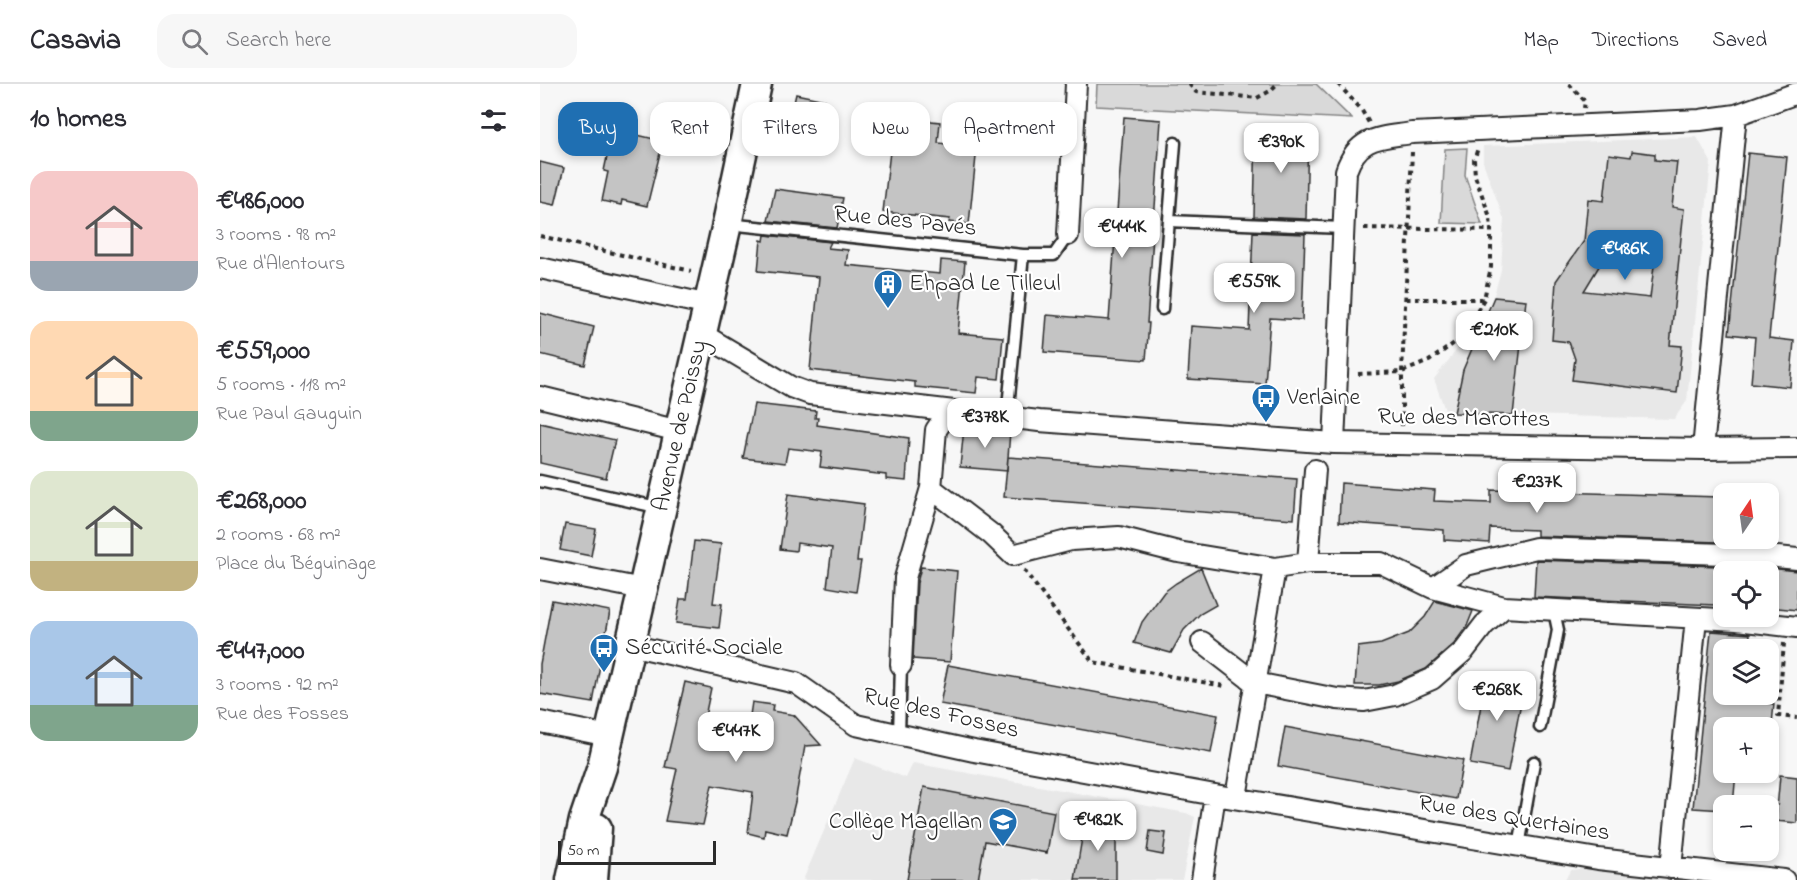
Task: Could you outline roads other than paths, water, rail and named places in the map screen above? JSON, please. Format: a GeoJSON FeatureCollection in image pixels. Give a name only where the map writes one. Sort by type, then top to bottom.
{"type":"FeatureCollection","features":[{"type":"Feature","properties":{"kind":"main road","name":"Avenue de Poissy"},"geometry":{"type":"LineString","coordinates":[[571,880],[584,820],[602,767],[758,84]]}},
{"type":"Feature","properties":{"kind":"main road","name":"Avenue de Poissy"},"geometry":{"type":"LineString","coordinates":[[593,880],[602,767]]}},
{"type":"Feature","properties":{"kind":"street"},"geometry":{"type":"LineString","coordinates":[[1068,235],[1076,84]]}},
{"type":"Feature","properties":{"kind":"street"},"geometry":{"type":"LineString","coordinates":[[1334,443],[1346,171],[1350,158],[1366,142],[1377,138],[1412,133],[1700,120],[1736,115],[1797,93]]}},
{"type":"Feature","properties":{"kind":"street"},"geometry":{"type":"LineString","coordinates":[[1703,449],[1736,115]]}},
{"type":"Feature","properties":{"kind":"street"},"geometry":{"type":"LineString","coordinates":[[540,268],[709,305]]}},
{"type":"Feature","properties":{"kind":"street","name":"Rue des Marottes"},"geometry":{"type":"LineString","coordinates":[[702,334],[790,387],[810,394],[1039,421],[1334,443],[1703,449],[1797,447]]}},
{"type":"Feature","properties":{"kind":"street"},"geometry":{"type":"LineString","coordinates":[[540,397],[680,431]]}},
{"type":"Feature","properties":{"kind":"street"},"geometry":{"type":"LineString","coordinates":[[901,665],[904,578],[931,488],[936,430],[949,411]]}},
{"type":"Feature","properties":{"kind":"street"},"geometry":{"type":"LineString","coordinates":[[1308,563],[1315,470]]}},
{"type":"Feature","properties":{"kind":"street"},"geometry":{"type":"LineString","coordinates":[[931,488],[991,534],[1013,555],[1071,540],[1119,537],[1178,552],[1275,568],[1308,563],[1381,563],[1433,588],[1504,607],[1696,618],[1791,627]]}},
{"type":"Feature","properties":{"kind":"street"},"geometry":{"type":"LineString","coordinates":[[1433,588],[1466,565],[1536,548],[1757,555],[1797,559]]}},
{"type":"Feature","properties":{"kind":"street"},"geometry":{"type":"LineString","coordinates":[[1236,797],[1275,568]]}},
{"type":"Feature","properties":{"kind":"street"},"geometry":{"type":"LineString","coordinates":[[540,569],[643,589]]}},
{"type":"Feature","properties":{"kind":"street"},"geometry":{"type":"LineString","coordinates":[[1202,642],[1254,687],[1364,701],[1395,694],[1432,679],[1464,651],[1484,626],[1504,607]]}},
{"type":"Feature","properties":{"kind":"street"},"geometry":{"type":"LineString","coordinates":[[1671,868],[1696,618]]}},
{"type":"Feature","properties":{"kind":"street","name":"Rue des Fosses"},"geometry":{"type":"LineString","coordinates":[[630,645],[796,683],[856,725],[974,751],[1215,795]]}},
{"type":"Feature","properties":{"kind":"street"},"geometry":{"type":"LineString","coordinates":[[540,722],[609,736]]}},
{"type":"Feature","properties":{"kind":"street"},"geometry":{"type":"LineString","coordinates":[[1202,880],[1215,795]]}},
{"type":"Feature","properties":{"kind":"street","name":"Rue des Quertaines"},"geometry":{"type":"LineString","coordinates":[[1215,795],[1598,860],[1784,880]]}},
{"type":"Feature","properties":{"kind":"lane"},"geometry":{"type":"LineString","coordinates":[[1162,309],[1175,143]]}},
{"type":"Feature","properties":{"kind":"lane"},"geometry":{"type":"LineString","coordinates":[[1169,221],[1343,228]]}},
{"type":"Feature","properties":{"kind":"lane","name":"Rue des Pavés"},"geometry":{"type":"LineString","coordinates":[[727,224],[1023,255],[1054,255],[1068,235]]}},
{"type":"Feature","properties":{"kind":"lane"},"geometry":{"type":"LineString","coordinates":[[1007,417],[1023,255]]}},
{"type":"Feature","properties":{"kind":"lane"},"geometry":{"type":"LineString","coordinates":[[540,481],[662,508]]}},
{"type":"Feature","properties":{"kind":"lane"},"geometry":{"type":"LineString","coordinates":[[1540,727],[1558,630],[1547,610]]}},
{"type":"Feature","properties":{"kind":"lane"},"geometry":{"type":"LineString","coordinates":[[899,734],[901,665]]}},
{"type":"Feature","properties":{"kind":"lane"},"geometry":{"type":"LineString","coordinates":[[1519,846],[1534,762]]}},
{"type":"Feature","properties":{"kind":"place","name":"Ehpad Le Tilleul"},"geometry":{"type":"Point","coordinates":[888,310]}},
{"type":"Feature","properties":{"kind":"place","name":"Verlaine"},"geometry":{"type":"Point","coordinates":[1266,424]}},
{"type":"Feature","properties":{"kind":"place","name":"Sécurité Sociale"},"geometry":{"type":"Point","coordinates":[604,674]}},
{"type":"Feature","properties":{"kind":"place","name":"Collège Magellan"},"geometry":{"type":"Point","coordinates":[1003,848]}}]}
